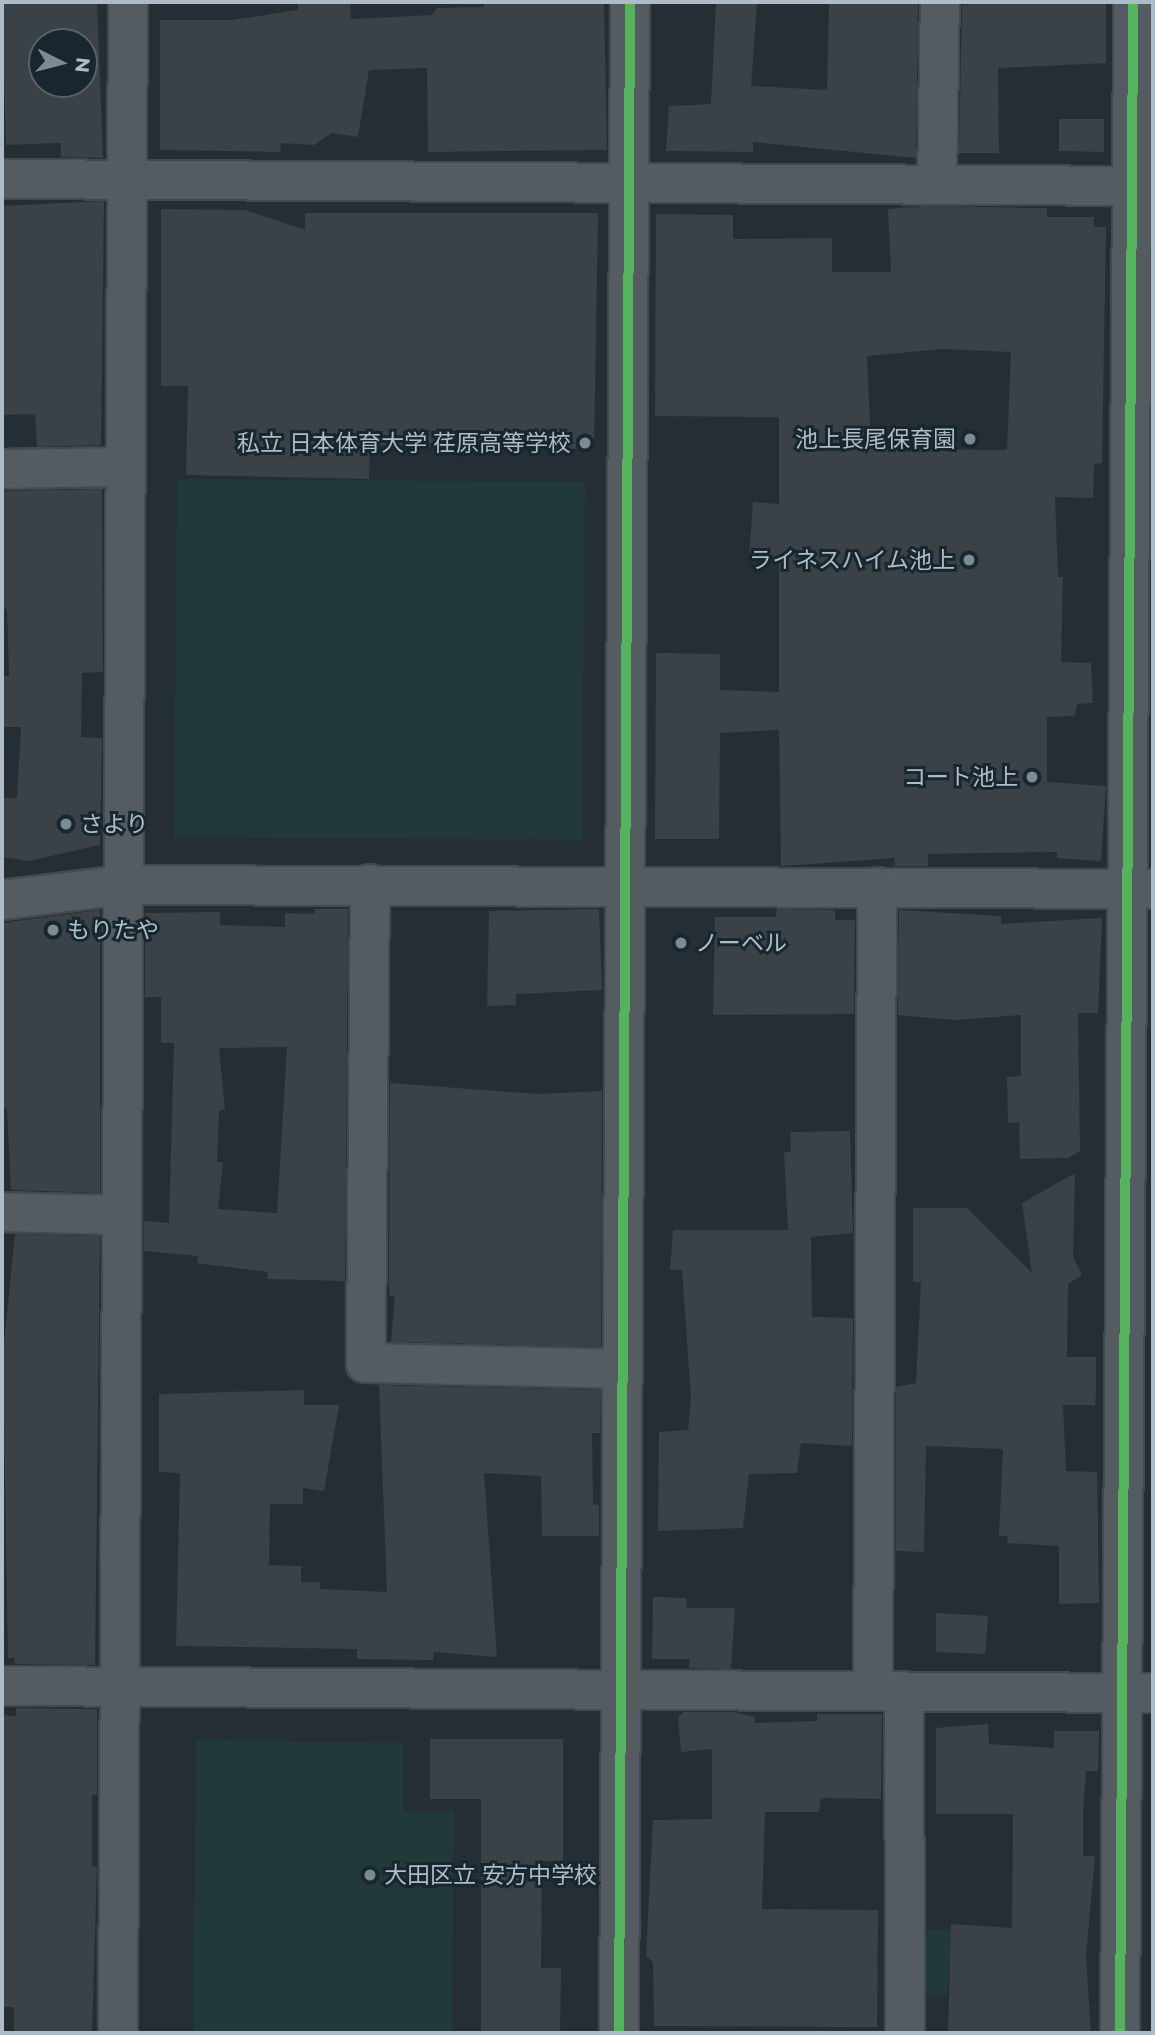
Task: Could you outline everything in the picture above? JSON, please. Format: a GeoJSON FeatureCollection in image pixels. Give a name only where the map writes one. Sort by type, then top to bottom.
{"type":"FeatureCollection","features":[{"type":"Feature","properties":{"kind":"street"},"geometry":{"type":"LineString","coordinates":[[118,2033],[125,181],[128,2]]}},
{"type":"Feature","properties":{"kind":"street"},"geometry":{"type":"LineString","coordinates":[[619,2033],[630,2]]}},
{"type":"Feature","properties":{"kind":"street"},"geometry":{"type":"LineString","coordinates":[[937,185],[940,2]]}},
{"type":"Feature","properties":{"kind":"street"},"geometry":{"type":"LineString","coordinates":[[1120,2033],[1137,1693],[1143,376],[1142,186],[1133,2]]}},
{"type":"Feature","properties":{"kind":"street"},"geometry":{"type":"LineString","coordinates":[[2,179],[1142,186]]}},
{"type":"Feature","properties":{"kind":"street"},"geometry":{"type":"LineString","coordinates":[[2,469],[124,467]]}},
{"type":"Feature","properties":{"kind":"street"},"geometry":{"type":"LineString","coordinates":[[370,884],[366,1363],[622,1369]]}},
{"type":"Feature","properties":{"kind":"street"},"geometry":{"type":"LineString","coordinates":[[2,900],[123,885],[1140,889]]}},
{"type":"Feature","properties":{"kind":"street"},"geometry":{"type":"LineString","coordinates":[[877,887],[888,1691],[905,2033]]}},
{"type":"Feature","properties":{"kind":"street"},"geometry":{"type":"LineString","coordinates":[[2,1212],[122,1214]]}},
{"type":"Feature","properties":{"kind":"street"},"geometry":{"type":"LineString","coordinates":[[2,1686],[1137,1693]]}},
{"type":"Feature","properties":{"kind":"green space"},"geometry":{"type":"Polygon","coordinates":[[[177,479],[585,482],[582,840],[174,837],[177,479]]]}},
{"type":"Feature","properties":{"kind":"green space"},"geometry":{"type":"Polygon","coordinates":[[[196,1740],[403,1743],[403,1811],[454,1811],[452,2033],[193,2033],[196,1740]]]}},
{"type":"Feature","properties":{"kind":"green space"},"geometry":{"type":"Polygon","coordinates":[[[953,1929],[947,1996],[916,1998],[919,1931],[953,1929]]]}},
{"type":"Feature","properties":{"kind":"building"},"geometry":{"type":"Polygon","coordinates":[[[2,2],[97,2],[98,28],[103,158],[61,157],[61,143],[6,145],[2,2]]]}},
{"type":"Feature","properties":{"kind":"building"},"geometry":{"type":"Polygon","coordinates":[[[298,2],[350,2],[351,19],[432,15],[437,8],[484,7],[484,2],[604,2],[607,150],[428,152],[427,68],[369,70],[358,137],[332,133],[314,145],[281,143],[280,152],[160,150],[160,20],[232,20],[298,10],[298,2]]]}},
{"type":"Feature","properties":{"kind":"building"},"geometry":{"type":"Polygon","coordinates":[[[716,2],[757,2],[751,86],[827,90],[829,2],[918,2],[916,158],[753,142],[753,152],[666,151],[669,106],[711,104],[716,2]]]}},
{"type":"Feature","properties":{"kind":"building"},"geometry":{"type":"Polygon","coordinates":[[[1001,2],[1106,2],[1106,63],[998,68],[999,153],[959,153],[962,5],[1001,2]]]}},
{"type":"Feature","properties":{"kind":"building"},"geometry":{"type":"Polygon","coordinates":[[[1059,119],[1104,119],[1104,152],[1059,151],[1059,119]]]}},
{"type":"Feature","properties":{"kind":"building"},"geometry":{"type":"Polygon","coordinates":[[[104,201],[101,445],[37,447],[35,414],[2,415],[2,206],[104,201]]]}},
{"type":"Feature","properties":{"kind":"building"},"geometry":{"type":"Polygon","coordinates":[[[926,206],[1047,208],[1047,217],[1094,217],[1094,227],[1106,227],[1102,463],[1094,464],[1093,498],[1055,497],[1058,577],[1063,577],[1061,662],[1091,663],[1093,703],[1077,704],[1075,716],[1047,717],[1047,782],[1106,786],[1101,861],[1057,858],[1057,852],[982,853],[928,854],[928,866],[895,866],[894,858],[781,866],[779,730],[720,733],[719,839],[655,839],[656,653],[720,654],[720,690],[779,692],[779,562],[749,559],[753,502],[779,504],[779,417],[655,416],[656,214],[733,215],[733,239],[832,238],[832,272],[891,272],[888,209],[926,206]],[[942,349],[867,356],[870,425],[857,449],[1007,450],[1011,352],[942,349]]]}},
{"type":"Feature","properties":{"kind":"building"},"geometry":{"type":"Polygon","coordinates":[[[161,209],[245,210],[305,230],[305,213],[598,213],[594,449],[370,445],[369,479],[186,475],[188,386],[161,386],[161,209]]]}},
{"type":"Feature","properties":{"kind":"building"},"geometry":{"type":"Polygon","coordinates":[[[102,489],[103,672],[82,673],[81,737],[102,738],[100,845],[29,861],[2,857],[2,798],[17,798],[21,727],[2,727],[2,676],[9,676],[7,609],[2,608],[2,491],[102,489]]]}},
{"type":"Feature","properties":{"kind":"building"},"geometry":{"type":"Polygon","coordinates":[[[315,909],[348,909],[345,1281],[267,1279],[268,1272],[197,1263],[198,1256],[144,1251],[144,1221],[169,1223],[174,1043],[161,1043],[161,997],[145,997],[145,913],[220,912],[220,925],[285,927],[285,913],[315,914],[315,909]],[[287,1047],[219,1048],[225,1109],[219,1111],[217,1162],[223,1162],[218,1209],[277,1213],[287,1047]]]}},
{"type":"Feature","properties":{"kind":"building"},"geometry":{"type":"Polygon","coordinates":[[[599,909],[602,990],[516,994],[516,1005],[487,1006],[489,911],[599,909]]]}},
{"type":"Feature","properties":{"kind":"building"},"geometry":{"type":"Polygon","coordinates":[[[777,909],[835,910],[835,920],[855,920],[854,1014],[713,1015],[715,917],[776,917],[777,909]]]}},
{"type":"Feature","properties":{"kind":"building"},"geometry":{"type":"Polygon","coordinates":[[[100,910],[100,1193],[11,1190],[7,1108],[2,1107],[2,923],[100,910]]]}},
{"type":"Feature","properties":{"kind":"building"},"geometry":{"type":"Polygon","coordinates":[[[899,910],[1001,916],[1001,924],[1102,918],[1098,1013],[1078,1013],[1080,1151],[1068,1158],[1020,1159],[1019,1122],[1008,1123],[1007,1077],[1021,1076],[1021,1015],[954,1020],[898,1015],[899,910]]]}},
{"type":"Feature","properties":{"kind":"building"},"geometry":{"type":"Polygon","coordinates":[[[390,1083],[538,1094],[602,1091],[601,1347],[391,1342],[395,1296],[390,1296],[389,1283],[390,1083]]]}},
{"type":"Feature","properties":{"kind":"building"},"geometry":{"type":"Polygon","coordinates":[[[850,1131],[853,1233],[811,1237],[812,1317],[853,1318],[852,1446],[801,1443],[797,1473],[749,1474],[743,1528],[658,1531],[659,1432],[688,1430],[691,1398],[682,1270],[670,1270],[673,1230],[788,1230],[784,1152],[791,1152],[790,1132],[850,1131]]]}},
{"type":"Feature","properties":{"kind":"building"},"geometry":{"type":"Polygon","coordinates":[[[1075,1173],[1073,1257],[1082,1275],[1068,1284],[1067,1357],[1096,1357],[1096,1392],[1095,1405],[1063,1405],[1066,1471],[1097,1472],[1099,1603],[1059,1604],[1059,1546],[1007,1543],[1008,1536],[999,1536],[1003,1449],[926,1446],[924,1552],[896,1551],[896,1387],[916,1383],[921,1282],[913,1282],[913,1208],[967,1208],[1032,1273],[1022,1203],[1075,1173]]]}},
{"type":"Feature","properties":{"kind":"building"},"geometry":{"type":"Polygon","coordinates":[[[15,1234],[100,1236],[95,1665],[15,1664],[14,1658],[8,1658],[3,1353],[15,1234]]]}},
{"type":"Feature","properties":{"kind":"building"},"geometry":{"type":"Polygon","coordinates":[[[379,1385],[601,1390],[600,1433],[592,1433],[593,1504],[599,1505],[599,1536],[542,1536],[541,1476],[484,1473],[497,1657],[434,1652],[433,1660],[357,1659],[357,1649],[176,1646],[180,1473],[159,1472],[159,1394],[304,1390],[304,1405],[339,1405],[324,1491],[303,1488],[303,1504],[270,1504],[269,1565],[301,1566],[301,1582],[320,1582],[320,1589],[387,1592],[379,1385]]]}},
{"type":"Feature","properties":{"kind":"building"},"geometry":{"type":"Polygon","coordinates":[[[653,1597],[686,1598],[687,1608],[735,1608],[731,1669],[689,1668],[690,1659],[652,1659],[653,1597]]]}},
{"type":"Feature","properties":{"kind":"building"},"geometry":{"type":"Polygon","coordinates":[[[936,1613],[988,1616],[985,1654],[936,1652],[936,1613]]]}},
{"type":"Feature","properties":{"kind":"building"},"geometry":{"type":"Polygon","coordinates":[[[16,1708],[97,1709],[97,1795],[92,1795],[92,1866],[97,1867],[92,2033],[14,2033],[14,2007],[2,2007],[2,1715],[16,1716],[16,1708]]]}},
{"type":"Feature","properties":{"kind":"building"},"geometry":{"type":"Polygon","coordinates":[[[684,1712],[733,1712],[755,1717],[755,1723],[817,1721],[817,1714],[882,1714],[881,1799],[821,1798],[819,1812],[765,1812],[762,1909],[878,1910],[877,2027],[654,2026],[653,1962],[646,1956],[653,1820],[712,1819],[712,1749],[681,1752],[678,1717],[684,1712]]]}},
{"type":"Feature","properties":{"kind":"building"},"geometry":{"type":"Polygon","coordinates":[[[988,1724],[989,1744],[1054,1748],[1054,1731],[1099,1731],[1098,1771],[1086,1771],[1083,1812],[1083,1856],[1095,1856],[1086,1956],[1091,2033],[948,2033],[951,1924],[1012,1928],[1013,1814],[936,1814],[936,1728],[988,1724]]]}},
{"type":"Feature","properties":{"kind":"building"},"geometry":{"type":"Polygon","coordinates":[[[430,1739],[563,1739],[563,1861],[542,1861],[541,1968],[561,1968],[560,2033],[481,2033],[481,1799],[430,1799],[430,1739]]]}},
{"type":"Feature","properties":{"kind":"cycle path"},"geometry":{"type":"LineString","coordinates":[[619,2033],[630,2]]}},
{"type":"Feature","properties":{"kind":"cycle path"},"geometry":{"type":"LineString","coordinates":[[1120,2033],[1133,2]]}},
{"type":"Feature","properties":{"kind":"place","name":"池上長尾保育園"},"geometry":{"type":"Point","coordinates":[970,439]}},
{"type":"Feature","properties":{"kind":"place","name":"私立 日本体育大学 荏原高等学校"},"geometry":{"type":"Point","coordinates":[585,443]}},
{"type":"Feature","properties":{"kind":"place","name":"ライネスハイム池上"},"geometry":{"type":"Point","coordinates":[969,560]}},
{"type":"Feature","properties":{"kind":"place","name":"コート池上"},"geometry":{"type":"Point","coordinates":[1032,777]}},
{"type":"Feature","properties":{"kind":"place","name":"さより"},"geometry":{"type":"Point","coordinates":[66,824]}},
{"type":"Feature","properties":{"kind":"place","name":"もりたや"},"geometry":{"type":"Point","coordinates":[53,930]}},
{"type":"Feature","properties":{"kind":"place","name":"ノーベル"},"geometry":{"type":"Point","coordinates":[681,943]}},
{"type":"Feature","properties":{"kind":"place","name":"大田区立 安方中学校"},"geometry":{"type":"Point","coordinates":[370,1875]}}]}
